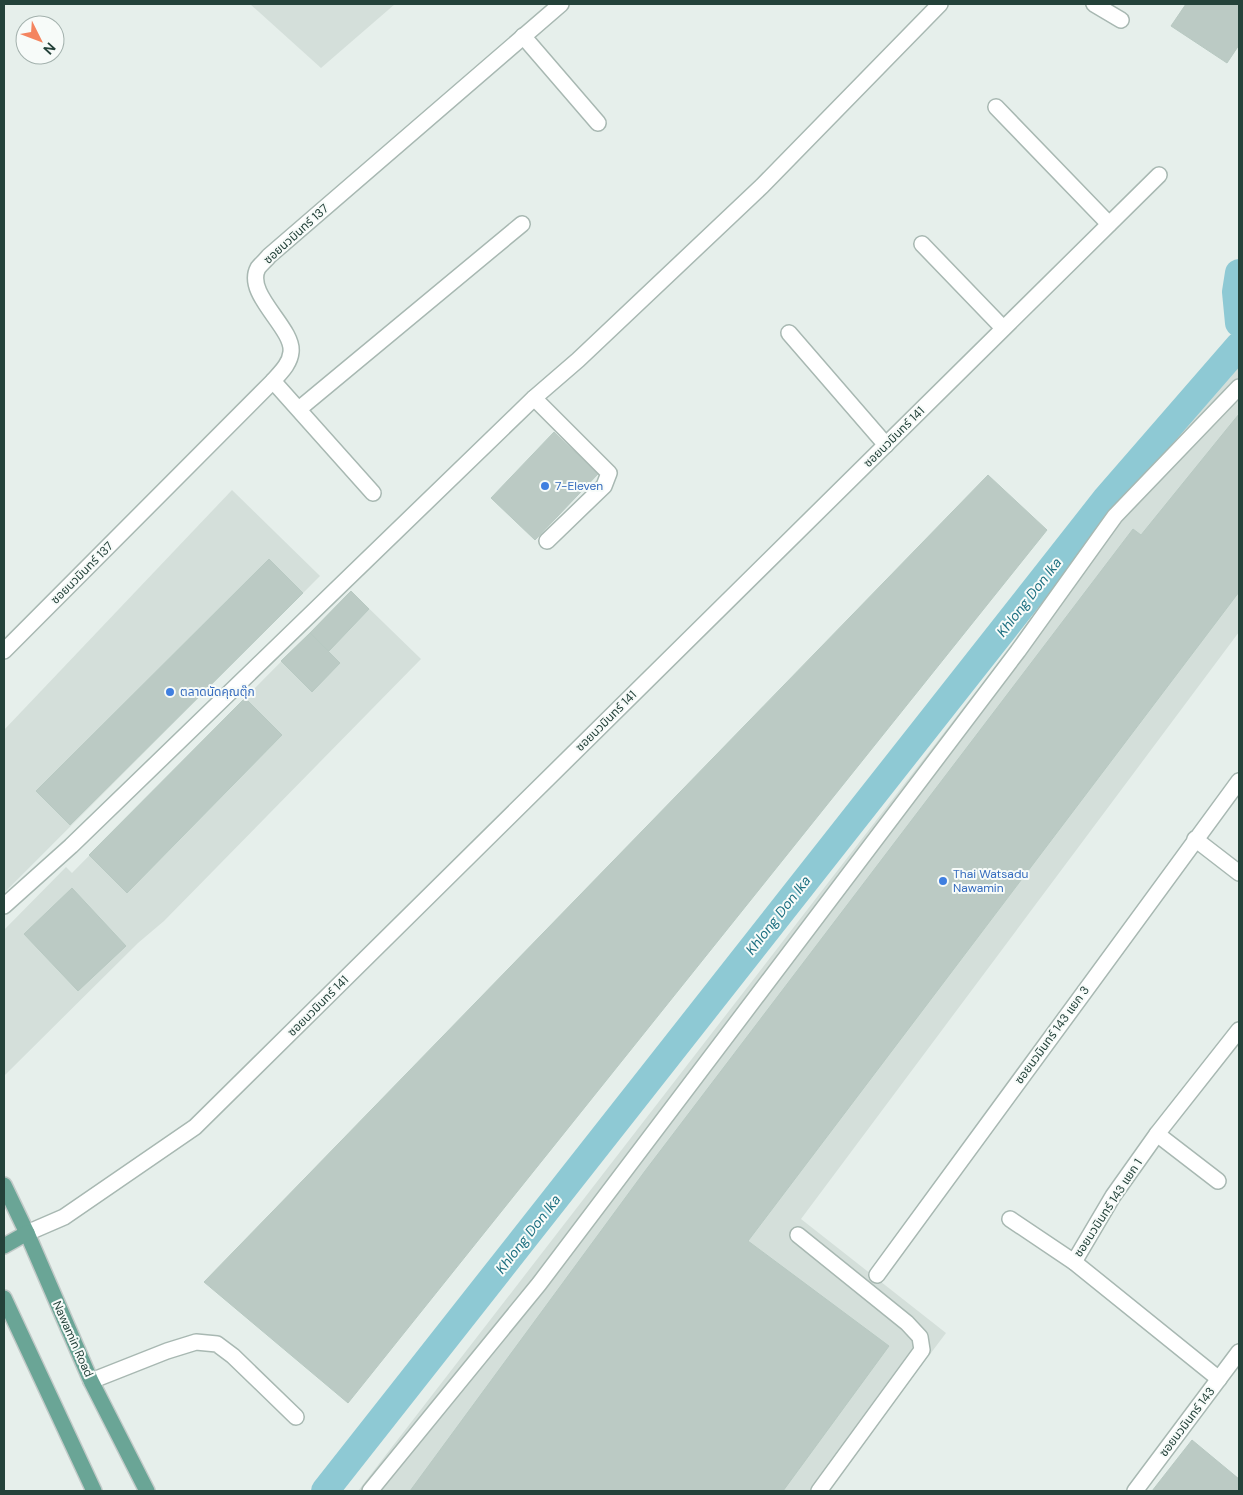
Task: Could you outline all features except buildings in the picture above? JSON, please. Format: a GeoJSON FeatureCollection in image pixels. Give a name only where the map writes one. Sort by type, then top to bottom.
{"type":"FeatureCollection","features":[{"type":"Feature","properties":{"kind":"main road","name":"Nawamin Road"},"geometry":{"type":"LineString","coordinates":[[4,1185],[92,1381],[147,1491]]}},
{"type":"Feature","properties":{"kind":"main road"},"geometry":{"type":"LineString","coordinates":[[4,1246],[27,1233]]}},
{"type":"Feature","properties":{"kind":"main road"},"geometry":{"type":"LineString","coordinates":[[4,1298],[88,1488]]}},
{"type":"Feature","properties":{"kind":"street","name":"ซอยนวมินทร์ 137"},"geometry":{"type":"LineString","coordinates":[[4,651],[273,382],[288,363],[292,351],[287,337],[262,298],[255,280],[258,268],[269,256],[561,4]]}},
{"type":"Feature","properties":{"kind":"street"},"geometry":{"type":"LineString","coordinates":[[4,906],[71,846],[534,398],[578,360],[762,186],[940,4]]}},
{"type":"Feature","properties":{"kind":"street"},"geometry":{"type":"LineString","coordinates":[[1094,4],[1121,20]]}},
{"type":"Feature","properties":{"kind":"street"},"geometry":{"type":"LineString","coordinates":[[523,36],[598,123]]}},
{"type":"Feature","properties":{"kind":"street"},"geometry":{"type":"LineString","coordinates":[[996,106],[1110,224]]}},
{"type":"Feature","properties":{"kind":"street","name":"ซอยนวมินทร์ 141"},"geometry":{"type":"LineString","coordinates":[[27,1233],[64,1217],[195,1127],[1159,175]]}},
{"type":"Feature","properties":{"kind":"street"},"geometry":{"type":"LineString","coordinates":[[298,409],[522,224]]}},
{"type":"Feature","properties":{"kind":"street"},"geometry":{"type":"LineString","coordinates":[[922,244],[1003,328]]}},
{"type":"Feature","properties":{"kind":"street"},"geometry":{"type":"LineString","coordinates":[[789,333],[886,445]]}},
{"type":"Feature","properties":{"kind":"street"},"geometry":{"type":"LineString","coordinates":[[273,382],[373,492]]}},
{"type":"Feature","properties":{"kind":"street"},"geometry":{"type":"LineString","coordinates":[[370,1491],[539,1284],[1018,651],[1115,516],[1239,387]]}},
{"type":"Feature","properties":{"kind":"street"},"geometry":{"type":"LineString","coordinates":[[534,398],[609,473],[604,486],[547,541]]}},
{"type":"Feature","properties":{"kind":"street","name":"ซอยนวมินทร์ 143 แยก 3"},"geometry":{"type":"LineString","coordinates":[[877,1275],[1239,781]]}},
{"type":"Feature","properties":{"kind":"street"},"geometry":{"type":"LineString","coordinates":[[1195,839],[1239,873]]}},
{"type":"Feature","properties":{"kind":"street","name":"ซอยนวมินทร์ 143 แยก 1"},"geometry":{"type":"LineString","coordinates":[[1219,1378],[1074,1262],[1113,1196],[1157,1134],[1239,1030]]}},
{"type":"Feature","properties":{"kind":"street"},"geometry":{"type":"LineString","coordinates":[[1157,1134],[1218,1180]]}},
{"type":"Feature","properties":{"kind":"street"},"geometry":{"type":"LineString","coordinates":[[1010,1219],[1074,1262]]}},
{"type":"Feature","properties":{"kind":"street"},"geometry":{"type":"LineString","coordinates":[[798,1236],[907,1323],[920,1337],[922,1350],[819,1491]]}},
{"type":"Feature","properties":{"kind":"street"},"geometry":{"type":"LineString","coordinates":[[92,1381],[167,1351],[196,1342],[217,1344],[233,1356],[296,1418]]}},
{"type":"Feature","properties":{"kind":"street","name":"ซอยนวมินทร์ 143"},"geometry":{"type":"LineString","coordinates":[[1135,1491],[1239,1352]]}},
{"type":"Feature","properties":{"kind":"shaded area"},"geometry":{"type":"Polygon","coordinates":[[[250,4],[395,4],[321,68],[250,4]]]}},
{"type":"Feature","properties":{"kind":"shaded area","name":"Thai Watsadu Nawamin"},"geometry":{"type":"Polygon","coordinates":[[[1239,351],[1239,632],[801,1219],[946,1333],[827,1491],[358,1491],[1239,351]]]}},
{"type":"Feature","properties":{"kind":"shaded area"},"geometry":{"type":"Polygon","coordinates":[[[232,490],[320,576],[4,893],[4,730],[232,490]]]}},
{"type":"Feature","properties":{"kind":"shaded area"},"geometry":{"type":"Polygon","coordinates":[[[351,591],[421,659],[164,921],[138,943],[5,1075],[4,930],[66,867],[72,873],[351,591]]]}},
{"type":"Feature","properties":{"kind":"waterway","name":"Khlong Don Ika"},"geometry":{"type":"LineString","coordinates":[[1239,273],[1236,292],[1239,323]]}},
{"type":"Feature","properties":{"kind":"waterway","name":"Khlong Don Ika"},"geometry":{"type":"LineString","coordinates":[[325,1491],[1106,499],[1239,346]]}},
{"type":"Feature","properties":{"kind":"place","name":"7-Eleven"},"geometry":{"type":"Point","coordinates":[545,486]}},
{"type":"Feature","properties":{"kind":"place","name":"ตลาดนัดคุณตุ๊ก"},"geometry":{"type":"Point","coordinates":[170,692]}},
{"type":"Feature","properties":{"kind":"place","name":"Thai Watsadu Nawamin"},"geometry":{"type":"Point","coordinates":[943,881]}}]}
